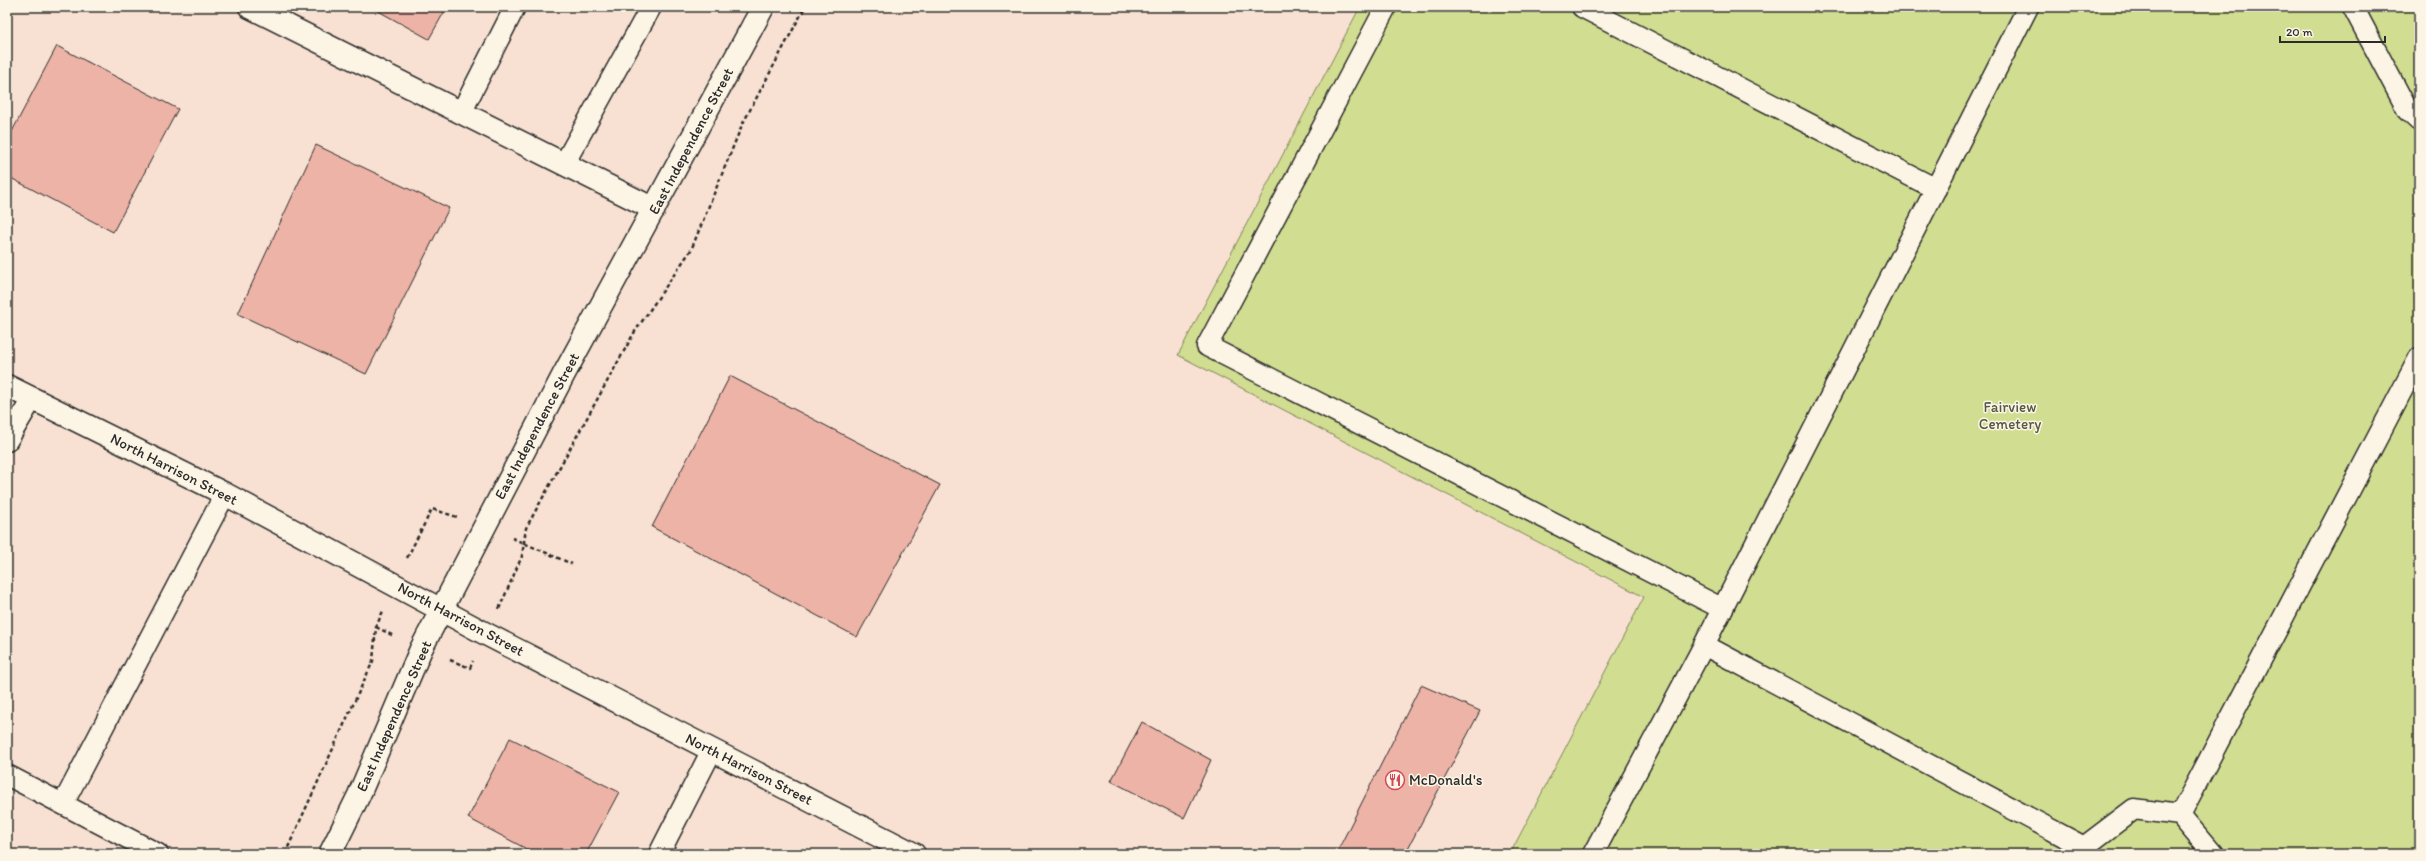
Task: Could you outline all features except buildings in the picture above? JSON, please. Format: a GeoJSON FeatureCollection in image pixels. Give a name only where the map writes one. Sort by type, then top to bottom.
{"type":"FeatureCollection","features":[{"type":"Feature","properties":{"kind":"street"},"geometry":{"type":"LineString","coordinates":[[250,7],[654,209]]}},
{"type":"Feature","properties":{"kind":"street","name":"East Independence Street"},"geometry":{"type":"LineString","coordinates":[[330,854],[360,795],[421,649],[443,610],[564,374],[763,7]]}},
{"type":"Feature","properties":{"kind":"street","name":"North Harrison Street"},"geometry":{"type":"LineString","coordinates":[[7,386],[225,494],[488,635],[914,854]]}},
{"type":"Feature","properties":{"kind":"lane"},"geometry":{"type":"LineString","coordinates":[[461,113],[515,7]]}},
{"type":"Feature","properties":{"kind":"lane"},"geometry":{"type":"LineString","coordinates":[[564,164],[651,7]]}},
{"type":"Feature","properties":{"kind":"lane"},"geometry":{"type":"LineString","coordinates":[[1386,7],[1207,346],[1723,609]]}},
{"type":"Feature","properties":{"kind":"lane"},"geometry":{"type":"LineString","coordinates":[[1582,7],[1936,189]]}},
{"type":"Feature","properties":{"kind":"lane"},"geometry":{"type":"LineString","coordinates":[[1593,854],[1723,609],[2028,7]]}},
{"type":"Feature","properties":{"kind":"lane"},"geometry":{"type":"LineString","coordinates":[[2353,7],[2408,111],[2419,121]]}},
{"type":"Feature","properties":{"kind":"lane"},"geometry":{"type":"LineString","coordinates":[[2180,815],[2419,358]]}},
{"type":"Feature","properties":{"kind":"lane"},"geometry":{"type":"LineString","coordinates":[[7,441],[32,399]]}},
{"type":"Feature","properties":{"kind":"lane"},"geometry":{"type":"LineString","coordinates":[[63,804],[225,494]]}},
{"type":"Feature","properties":{"kind":"lane"},"geometry":{"type":"LineString","coordinates":[[1704,645],[2084,851],[2134,809],[2180,815],[2213,854]]}},
{"type":"Feature","properties":{"kind":"lane"},"geometry":{"type":"LineString","coordinates":[[659,854],[712,750]]}},
{"type":"Feature","properties":{"kind":"lane"},"geometry":{"type":"LineString","coordinates":[[7,775],[158,854]]}},
{"type":"Feature","properties":{"kind":"path"},"geometry":{"type":"LineString","coordinates":[[470,668],[488,635],[522,556],[526,528],[634,332],[691,250],[742,125],[805,7]]}},
{"type":"Feature","properties":{"kind":"green space","name":"Fairview Cemetery"},"geometry":{"type":"Polygon","coordinates":[[[1360,7],[2419,7],[2419,854],[1510,854],[1644,597],[1178,355],[1360,7]]]}},
{"type":"Feature","properties":{"kind":"place","name":"McDonald's"},"geometry":{"type":"Point","coordinates":[1395,780]}}]}
